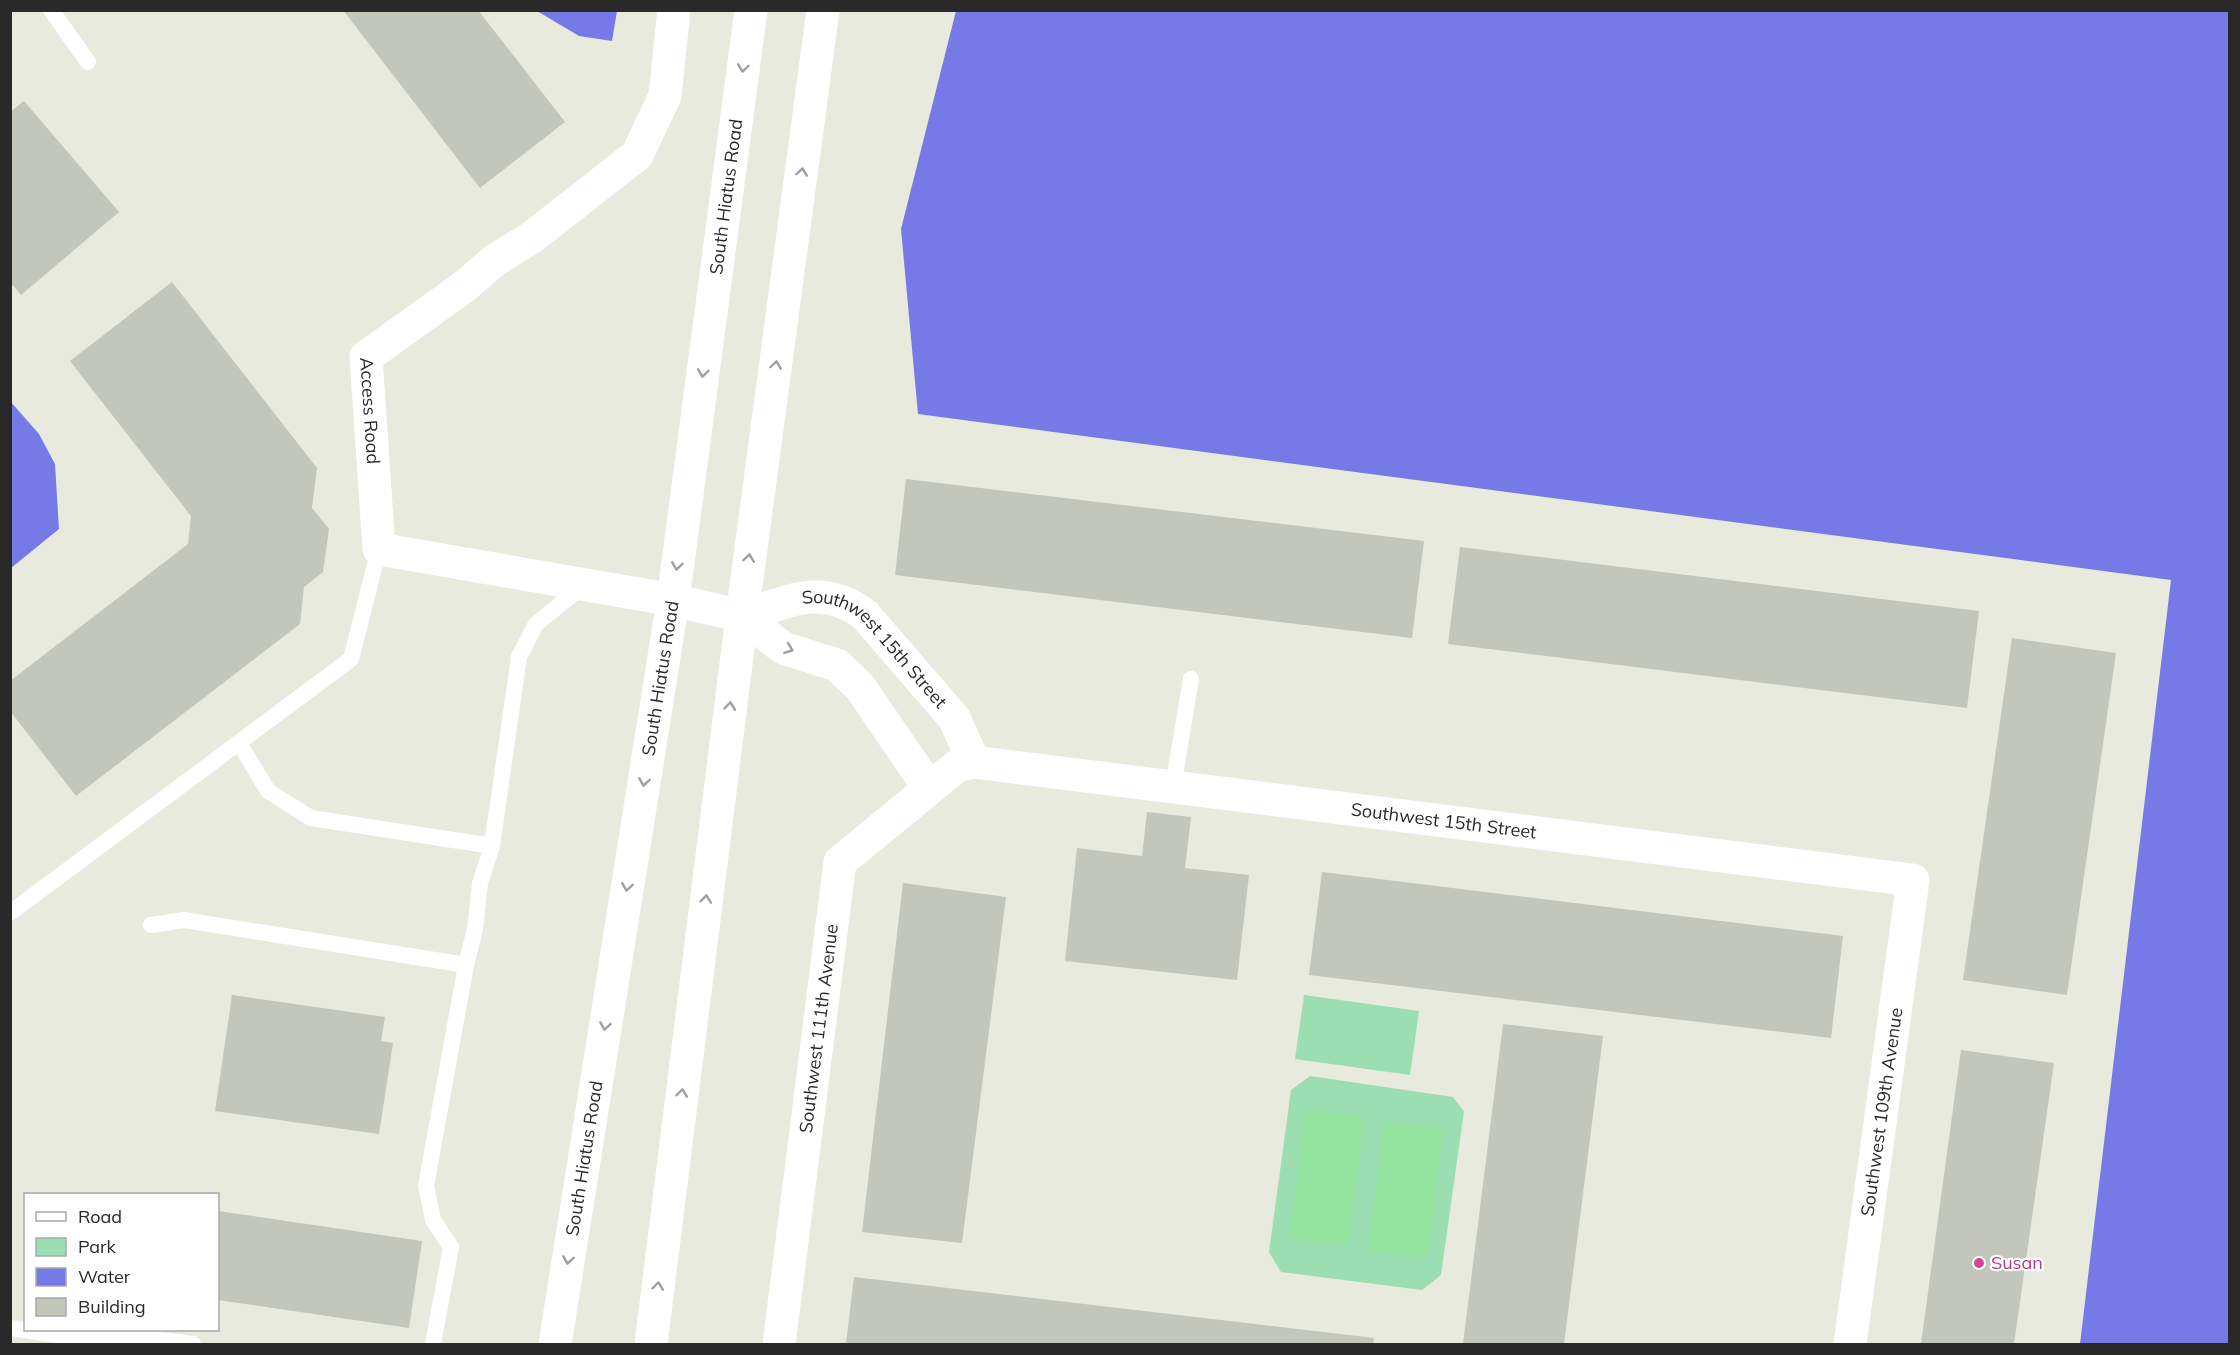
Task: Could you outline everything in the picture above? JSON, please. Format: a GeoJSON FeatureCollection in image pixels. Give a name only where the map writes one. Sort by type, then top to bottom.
{"type":"FeatureCollection","features":[{"type":"Feature","properties":{"kind":"street","name":"Access Road"},"geometry":{"type":"LineString","coordinates":[[379,549],[366,357],[495,260],[531,238],[637,155],[665,96],[674,10]]}},
{"type":"Feature","properties":{"kind":"street","name":"South Hiatus Road"},"geometry":{"type":"LineString","coordinates":[[555,1344],[673,600],[751,10]]}},
{"type":"Feature","properties":{"kind":"street"},"geometry":{"type":"LineString","coordinates":[[651,1344],[742,616],[823,10]]}},
{"type":"Feature","properties":{"kind":"street"},"geometry":{"type":"LineString","coordinates":[[379,549],[673,600]]}},
{"type":"Feature","properties":{"kind":"street","name":"Southwest 15th Street"},"geometry":{"type":"LineString","coordinates":[[742,616],[807,595],[850,604],[865,615],[954,718],[966,764],[1173,787],[1913,880]]}},
{"type":"Feature","properties":{"kind":"street","name":"Southwest 15th Street"},"geometry":{"type":"LineString","coordinates":[[673,600],[742,616],[783,648],[837,665],[860,687],[928,789]]}},
{"type":"Feature","properties":{"kind":"street","name":"Southwest 111th Avenue"},"geometry":{"type":"LineString","coordinates":[[779,1344],[840,861],[928,789],[966,764]]}},
{"type":"Feature","properties":{"kind":"street","name":"Southwest 109th Avenue"},"geometry":{"type":"LineString","coordinates":[[1850,1344],[1913,880]]}},
{"type":"Feature","properties":{"kind":"lane"},"geometry":{"type":"LineString","coordinates":[[51,10],[87,62]]}},
{"type":"Feature","properties":{"kind":"lane"},"geometry":{"type":"LineString","coordinates":[[10,913],[351,659],[379,549]]}},
{"type":"Feature","properties":{"kind":"lane"},"geometry":{"type":"LineString","coordinates":[[433,1344],[451,1247],[433,1220],[426,1186],[466,965],[475,929],[480,883],[492,846],[519,657],[536,624],[584,585]]}},
{"type":"Feature","properties":{"kind":"lane"},"geometry":{"type":"LineString","coordinates":[[1173,787],[1191,680]]}},
{"type":"Feature","properties":{"kind":"lane"},"geometry":{"type":"LineString","coordinates":[[239,743],[268,791],[311,818],[492,846]]}},
{"type":"Feature","properties":{"kind":"lane"},"geometry":{"type":"LineString","coordinates":[[151,925],[184,920],[466,965]]}},
{"type":"Feature","properties":{"kind":"lane"},"geometry":{"type":"LineString","coordinates":[[30,1331],[84,1339],[155,1339],[193,1344]]}},
{"type":"Feature","properties":{"kind":"green space"},"geometry":{"type":"Polygon","coordinates":[[[1304,995],[1419,1011],[1410,1075],[1295,1059],[1304,995]]]}},
{"type":"Feature","properties":{"kind":"green space"},"geometry":{"type":"Polygon","coordinates":[[[1310,1076],[1453,1097],[1464,1111],[1441,1275],[1422,1290],[1281,1272],[1269,1252],[1291,1090],[1310,1076]]]}},
{"type":"Feature","properties":{"kind":"green space"},"geometry":{"type":"Polygon","coordinates":[[[1305,1110],[1364,1117],[1348,1245],[1289,1238],[1305,1110]]]}},
{"type":"Feature","properties":{"kind":"green space"},"geometry":{"type":"Polygon","coordinates":[[[1385,1122],[1444,1129],[1427,1258],[1368,1250],[1385,1122]]]}},
{"type":"Feature","properties":{"kind":"water"},"geometry":{"type":"Polygon","coordinates":[[[537,11],[617,11],[612,41],[579,36],[537,11]]]}},
{"type":"Feature","properties":{"kind":"water"},"geometry":{"type":"Polygon","coordinates":[[[956,11],[2229,11],[2229,1344],[2080,1344],[2171,580],[918,414],[901,229],[956,11]]]}},
{"type":"Feature","properties":{"kind":"water"},"geometry":{"type":"Polygon","coordinates":[[[10,401],[39,434],[55,464],[59,529],[11,568],[10,401]]]}},
{"type":"Feature","properties":{"kind":"building"},"geometry":{"type":"Polygon","coordinates":[[[343,10],[478,10],[565,122],[480,188],[343,10]]]}},
{"type":"Feature","properties":{"kind":"building"},"geometry":{"type":"Polygon","coordinates":[[[24,101],[119,212],[21,295],[10,282],[10,112],[24,101]]]}},
{"type":"Feature","properties":{"kind":"building"},"geometry":{"type":"Polygon","coordinates":[[[172,282],[317,468],[312,508],[329,529],[323,572],[304,587],[300,624],[76,796],[10,711],[10,681],[188,544],[191,516],[70,361],[172,282]]]}},
{"type":"Feature","properties":{"kind":"building"},"geometry":{"type":"Polygon","coordinates":[[[906,479],[1424,541],[1412,638],[895,575],[906,479]]]}},
{"type":"Feature","properties":{"kind":"building"},"geometry":{"type":"Polygon","coordinates":[[[1460,547],[1979,611],[1967,708],[1448,644],[1460,547]]]}},
{"type":"Feature","properties":{"kind":"building"},"geometry":{"type":"Polygon","coordinates":[[[2012,638],[2116,653],[2067,995],[1963,980],[2012,638]]]}},
{"type":"Feature","properties":{"kind":"building"},"geometry":{"type":"Polygon","coordinates":[[[1147,812],[1191,817],[1185,868],[1249,875],[1237,980],[1065,961],[1077,848],[1142,856],[1147,812]]]}},
{"type":"Feature","properties":{"kind":"building"},"geometry":{"type":"Polygon","coordinates":[[[1322,872],[1843,936],[1831,1038],[1309,975],[1322,872]]]}},
{"type":"Feature","properties":{"kind":"building"},"geometry":{"type":"Polygon","coordinates":[[[903,883],[1006,897],[962,1243],[862,1232],[903,883]]]}},
{"type":"Feature","properties":{"kind":"building"},"geometry":{"type":"Polygon","coordinates":[[[232,995],[385,1017],[381,1041],[393,1043],[379,1134],[215,1111],[232,995]]]}},
{"type":"Feature","properties":{"kind":"building"},"geometry":{"type":"Polygon","coordinates":[[[1503,1024],[1603,1036],[1564,1344],[1463,1344],[1503,1024]]]}},
{"type":"Feature","properties":{"kind":"building"},"geometry":{"type":"Polygon","coordinates":[[[1961,1050],[2054,1063],[2014,1344],[1921,1344],[1961,1050]]]}},
{"type":"Feature","properties":{"kind":"building"},"geometry":{"type":"Polygon","coordinates":[[[219,1211],[422,1241],[409,1328],[219,1300],[219,1211]]]}},
{"type":"Feature","properties":{"kind":"building"},"geometry":{"type":"Polygon","coordinates":[[[854,1277],[1374,1338],[1373,1344],[846,1344],[854,1277]]]}},
{"type":"Feature","properties":{"kind":"place","name":"Susan"},"geometry":{"type":"Point","coordinates":[1979,1263]}}]}
